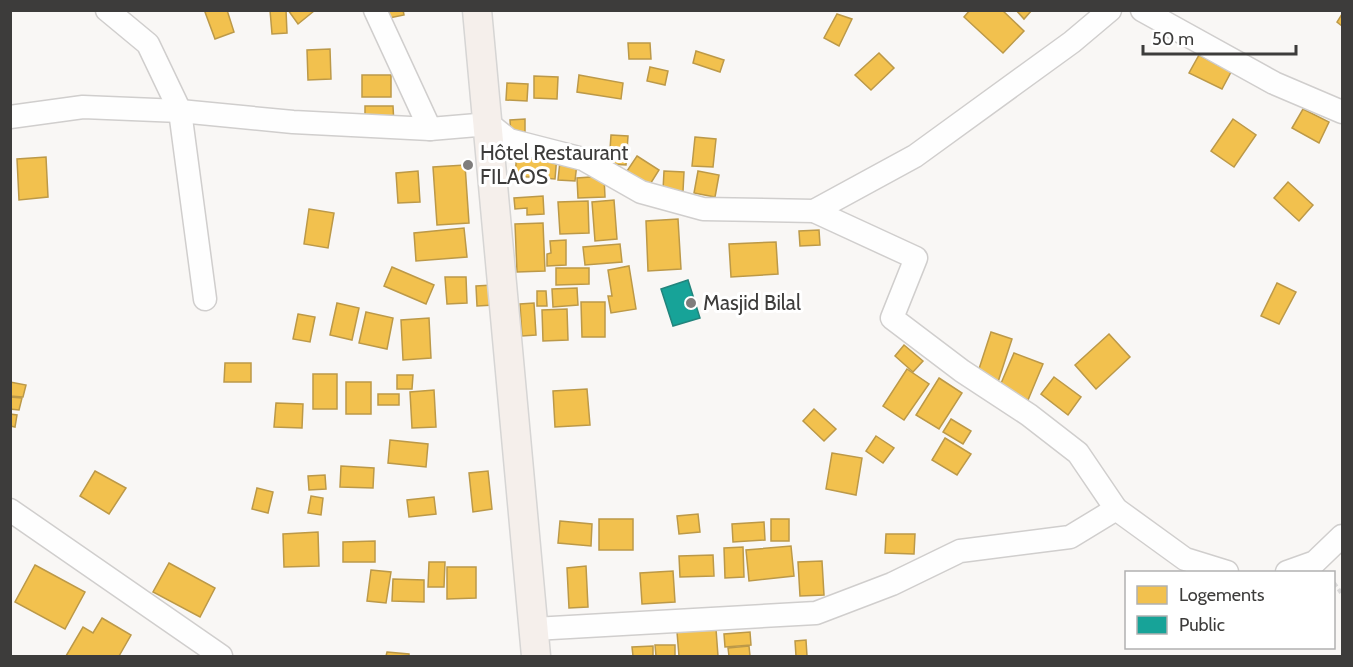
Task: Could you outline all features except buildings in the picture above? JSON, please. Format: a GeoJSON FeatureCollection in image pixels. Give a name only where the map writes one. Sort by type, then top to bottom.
{"type":"FeatureCollection","features":[{"type":"Feature","properties":{"kind":"main road"},"geometry":{"type":"LineString","coordinates":[[477,10],[535,643]]}},
{"type":"Feature","properties":{"kind":"street"},"geometry":{"type":"LineString","coordinates":[[107,10],[148,44],[180,111],[205,299]]}},
{"type":"Feature","properties":{"kind":"street"},"geometry":{"type":"LineString","coordinates":[[375,10],[430,129]]}},
{"type":"Feature","properties":{"kind":"street"},"geometry":{"type":"LineString","coordinates":[[1142,10],[1274,83],[1342,112]]}},
{"type":"Feature","properties":{"kind":"street"},"geometry":{"type":"LineString","coordinates":[[814,211],[915,156],[1072,42],[1100,13]]}},
{"type":"Feature","properties":{"kind":"street"},"geometry":{"type":"LineString","coordinates":[[10,117],[83,107],[180,111],[293,122],[430,129],[489,124],[509,140],[583,159],[641,192],[703,209],[814,211],[916,258],[892,318],[962,371],[1029,415],[1078,453],[1116,509],[1185,559],[1221,571]]}},
{"type":"Feature","properties":{"kind":"street"},"geometry":{"type":"LineString","coordinates":[[535,643],[816,613],[892,584],[960,551],[1070,537],[1116,509]]}},
{"type":"Feature","properties":{"kind":"street"},"geometry":{"type":"LineString","coordinates":[[10,510],[163,614],[221,657]]}},
{"type":"Feature","properties":{"kind":"street"},"geometry":{"type":"LineString","coordinates":[[1292,571],[1315,562],[1342,536]]}},
{"type":"Feature","properties":{"kind":"place","name":"Hôtel Restaurant FILAOS"},"geometry":{"type":"Point","coordinates":[468,165]}},
{"type":"Feature","properties":{"kind":"place","name":"Masjid Bilal"},"geometry":{"type":"Point","coordinates":[691,303]}}]}
